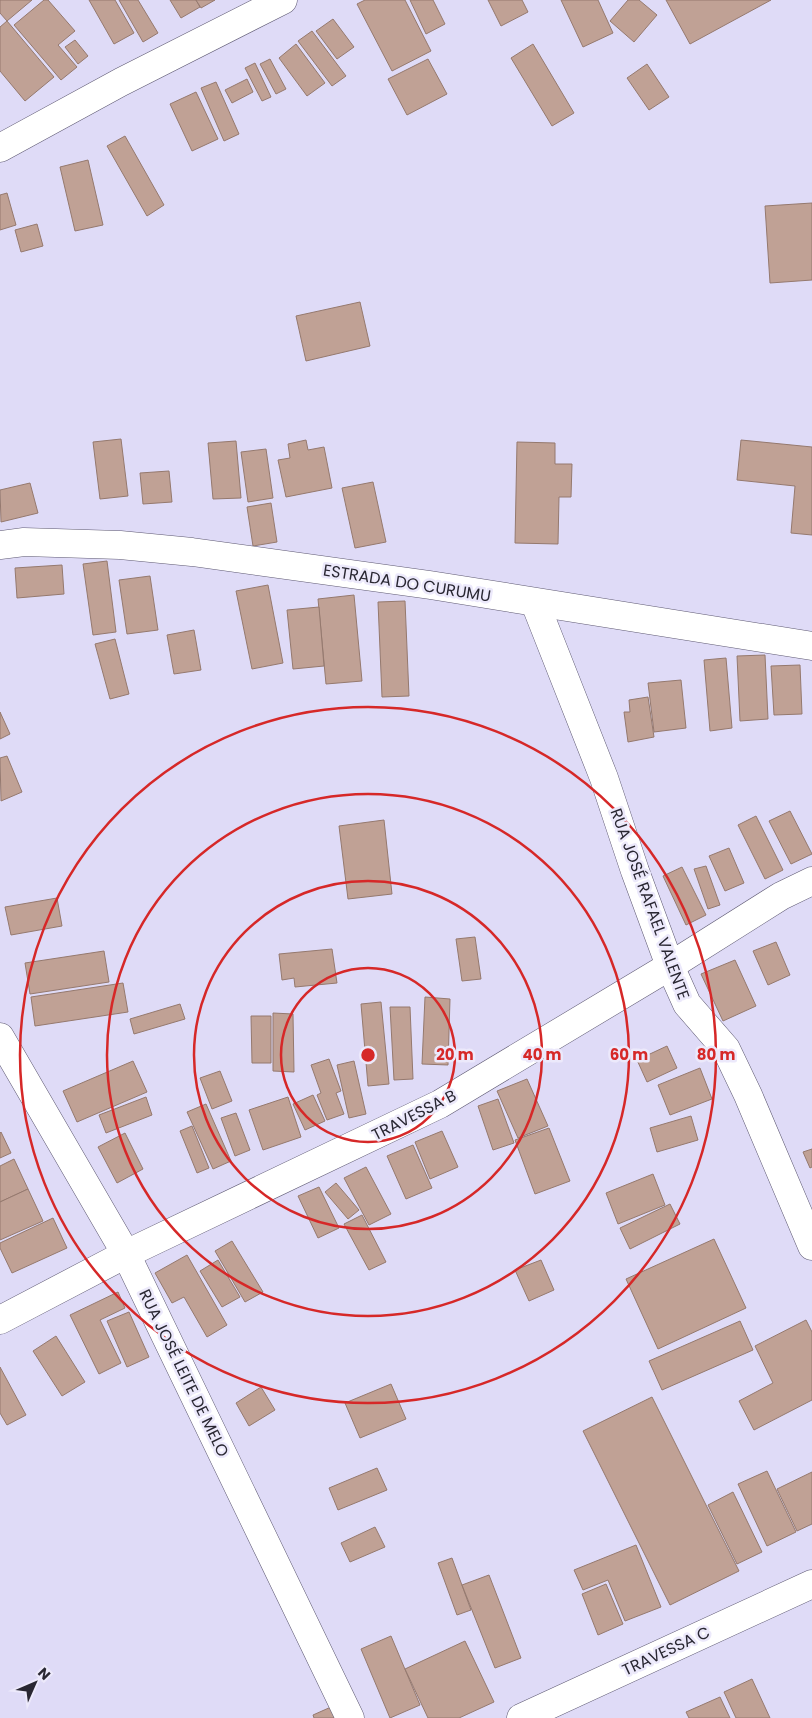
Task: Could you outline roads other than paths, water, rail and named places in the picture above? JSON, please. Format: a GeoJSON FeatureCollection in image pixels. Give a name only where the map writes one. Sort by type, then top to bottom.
{"type":"FeatureCollection","features":[{"type":"Feature","properties":{"kind":"street"},"geometry":{"type":"LineString","coordinates":[[0,148],[121,82],[283,0]]}},
{"type":"Feature","properties":{"kind":"street","name":"ESTRADA DO CURUMU"},"geometry":{"type":"LineString","coordinates":[[0,545],[24,542],[120,545],[192,552],[430,586],[812,646]]}},
{"type":"Feature","properties":{"kind":"street","name":"RUA JOSÉ RAFAEL VALENTE"},"geometry":{"type":"LineString","coordinates":[[535,603],[604,778],[635,872],[670,966],[687,1004],[726,1049],[748,1095],[812,1246]]}},
{"type":"Feature","properties":{"kind":"street","name":"TRAVESSA B"},"geometry":{"type":"LineString","coordinates":[[0,1320],[126,1254],[440,1104],[670,966],[781,896],[812,881]]}},
{"type":"Feature","properties":{"kind":"street","name":"RUA JOSÉ LEITE DE MELO"},"geometry":{"type":"LineString","coordinates":[[0,1037],[126,1254],[350,1718]]}},
{"type":"Feature","properties":{"kind":"street","name":"TRAVESSA C"},"geometry":{"type":"LineString","coordinates":[[521,1718],[812,1584]]}}]}
